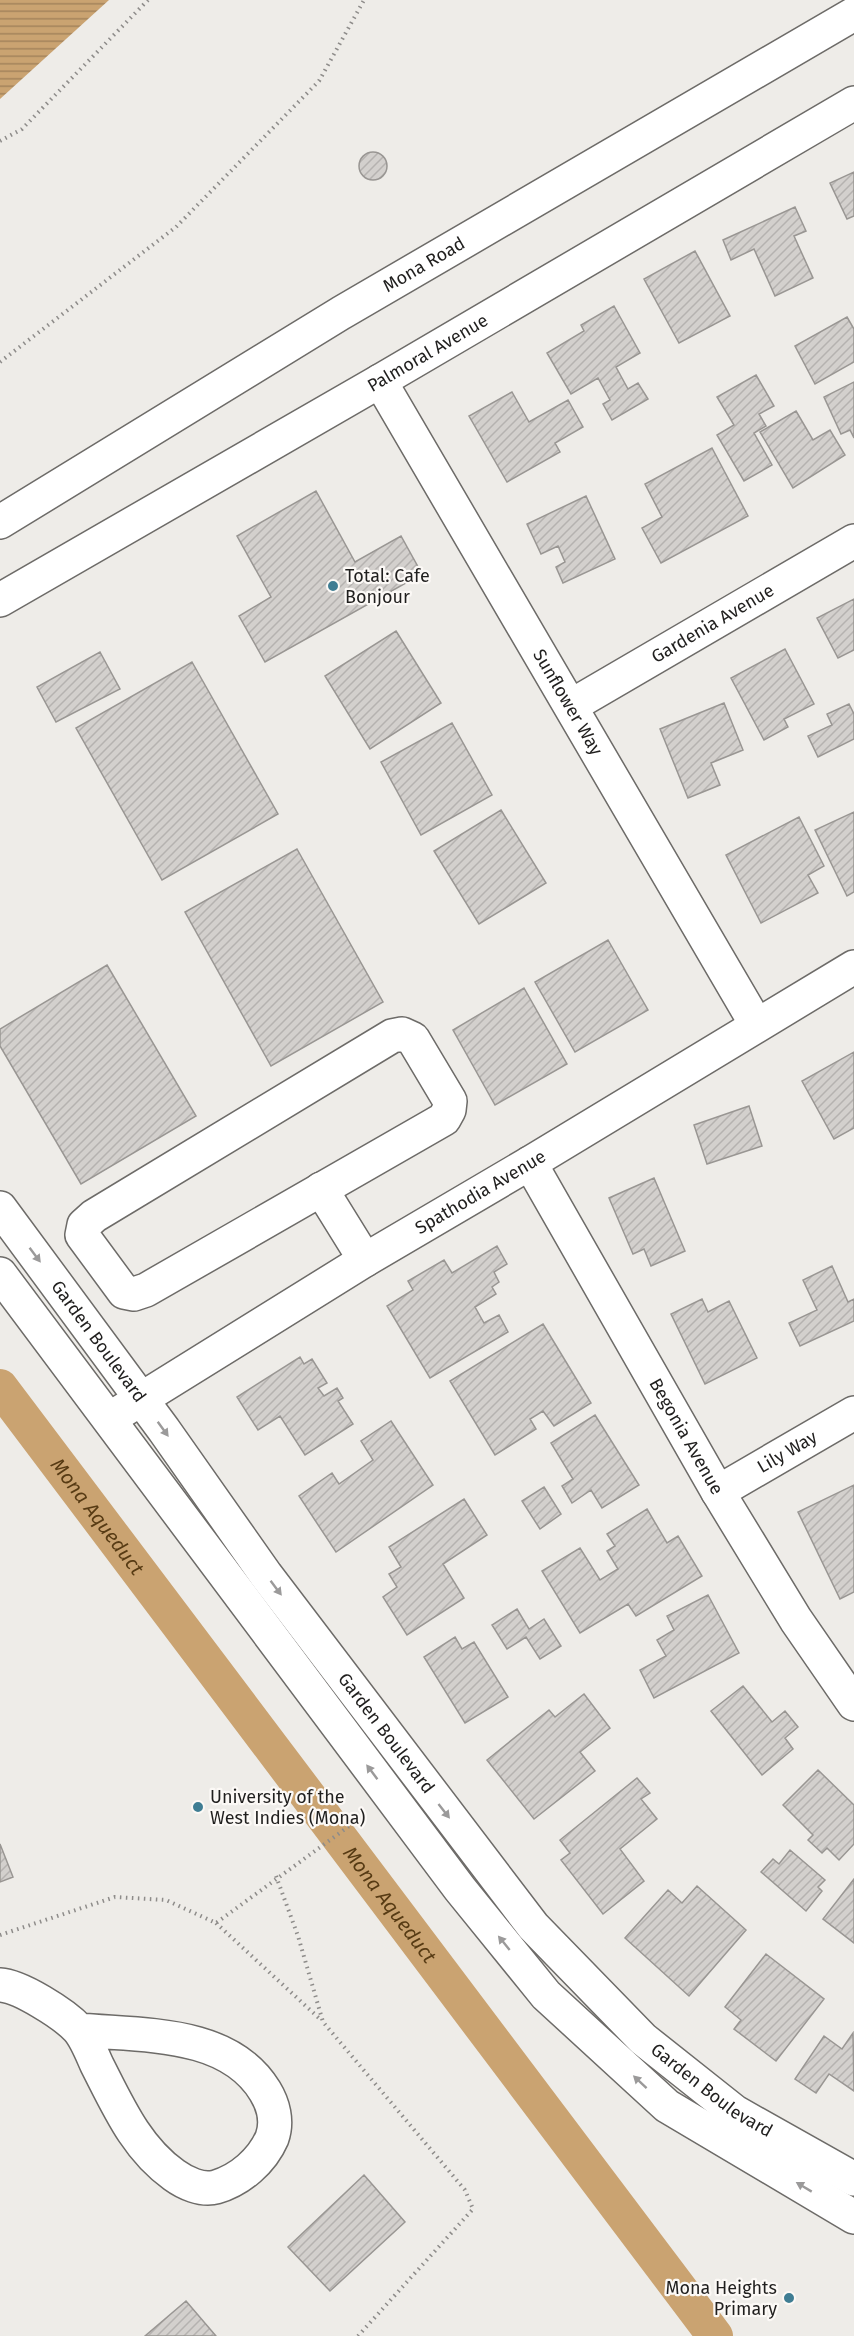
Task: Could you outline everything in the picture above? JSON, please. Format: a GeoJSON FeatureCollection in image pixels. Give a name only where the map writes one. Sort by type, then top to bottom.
{"type":"FeatureCollection","features":[{"type":"Feature","properties":{"kind":"street","name":"Mona Road"},"geometry":{"type":"LineString","coordinates":[[0,522],[341,313],[854,14]]}},
{"type":"Feature","properties":{"kind":"street","name":"Palmoral Avenue"},"geometry":{"type":"LineString","coordinates":[[0,600],[854,104]]}},
{"type":"Feature","properties":{"kind":"street","name":"Sunflower Way"},"geometry":{"type":"LineString","coordinates":[[380,381],[756,1024]]}},
{"type":"Feature","properties":{"kind":"street","name":"Gardenia Avenue"},"geometry":{"type":"LineString","coordinates":[[571,706],[854,541]]}},
{"type":"Feature","properties":{"kind":"street","name":"Spathodia Avenue"},"geometry":{"type":"LineString","coordinates":[[109,1419],[365,1260],[854,967]]}},
{"type":"Feature","properties":{"kind":"street"},"geometry":{"type":"LineString","coordinates":[[402,1034],[413,1039],[450,1101],[449,1110],[444,1119],[321,1189],[146,1290],[134,1294],[124,1292],[82,1235],[84,1225],[94,1216],[392,1036],[402,1034]]}},
{"type":"Feature","properties":{"kind":"street","name":"Begonia Avenue"},"geometry":{"type":"LineString","coordinates":[[530,1163],[718,1492],[796,1620],[854,1704]]}},
{"type":"Feature","properties":{"kind":"street"},"geometry":{"type":"LineString","coordinates":[[321,1189],[365,1260]]}},
{"type":"Feature","properties":{"kind":"street","name":"Garden Boulevard"},"geometry":{"type":"LineString","coordinates":[[0,1208],[141,1399],[266,1575],[533,1926],[643,2039],[707,2090],[735,2112],[854,2179]]}},
{"type":"Feature","properties":{"kind":"street","name":"Garden Boulevard"},"geometry":{"type":"LineString","coordinates":[[0,1274],[460,1889],[546,1995],[667,2106],[854,2217]]}},
{"type":"Feature","properties":{"kind":"street","name":"Lily Way"},"geometry":{"type":"LineString","coordinates":[[718,1492],[854,1413]]}},
{"type":"Feature","properties":{"kind":"street"},"geometry":{"type":"LineString","coordinates":[[0,1985],[38,2000],[79,2030],[129,2127],[155,2162],[185,2184],[212,2188],[237,2180],[256,2161],[272,2137],[274,2106],[259,2082],[238,2061],[195,2042],[79,2030]]}},
{"type":"Feature","properties":{"kind":"path"},"geometry":{"type":"LineString","coordinates":[[0,141],[22,129],[148,0]]}},
{"type":"Feature","properties":{"kind":"path"},"geometry":{"type":"LineString","coordinates":[[0,362],[176,227],[319,81],[364,0]]}},
{"type":"Feature","properties":{"kind":"path"},"geometry":{"type":"LineString","coordinates":[[216,1923],[276,1876],[355,1821]]}},
{"type":"Feature","properties":{"kind":"path"},"geometry":{"type":"LineString","coordinates":[[276,1876],[298,1935],[323,2022]]}},
{"type":"Feature","properties":{"kind":"path"},"geometry":{"type":"LineString","coordinates":[[0,1935],[115,1897],[166,1900],[216,1923],[323,2022],[465,2190],[473,2209],[358,2336]]}},
{"type":"Feature","properties":{"kind":"shaded area"},"geometry":{"type":"Polygon","coordinates":[[[0,0],[109,0],[0,99],[0,0]]]}},
{"type":"Feature","properties":{"kind":"building"},"geometry":{"type":"Polygon","coordinates":[[[373,152],[383,156],[387,166],[383,176],[373,180],[363,176],[359,166],[363,156],[373,152]]]}},
{"type":"Feature","properties":{"kind":"building"},"geometry":{"type":"Polygon","coordinates":[[[854,172],[854,216],[847,219],[830,183],[854,172]]]}},
{"type":"Feature","properties":{"kind":"building"},"geometry":{"type":"Polygon","coordinates":[[[795,207],[806,231],[794,236],[813,278],[775,296],[754,249],[731,260],[723,240],[795,207]]]}},
{"type":"Feature","properties":{"kind":"building"},"geometry":{"type":"Polygon","coordinates":[[[695,251],[730,316],[679,343],[644,279],[695,251]]]}},
{"type":"Feature","properties":{"kind":"building"},"geometry":{"type":"Polygon","coordinates":[[[614,306],[640,353],[616,367],[628,389],[638,383],[648,399],[612,420],[603,404],[610,400],[598,378],[571,394],[547,353],[584,331],[581,325],[614,306]]]}},
{"type":"Feature","properties":{"kind":"building"},"geometry":{"type":"Polygon","coordinates":[[[847,317],[854,329],[854,362],[815,384],[795,346],[847,317]]]}},
{"type":"Feature","properties":{"kind":"building"},"geometry":{"type":"Polygon","coordinates":[[[756,375],[774,406],[759,414],[766,426],[754,433],[772,465],[744,481],[717,435],[734,425],[717,397],[756,375]]]}},
{"type":"Feature","properties":{"kind":"building"},"geometry":{"type":"Polygon","coordinates":[[[854,382],[854,438],[850,430],[841,434],[824,397],[854,382]]]}},
{"type":"Feature","properties":{"kind":"building"},"geometry":{"type":"Polygon","coordinates":[[[512,392],[529,422],[568,400],[583,427],[555,443],[560,452],[507,482],[469,416],[512,392]]]}},
{"type":"Feature","properties":{"kind":"building"},"geometry":{"type":"Polygon","coordinates":[[[796,411],[813,440],[830,430],[845,455],[793,488],[760,432],[796,411]]]}},
{"type":"Feature","properties":{"kind":"building"},"geometry":{"type":"Polygon","coordinates":[[[712,448],[748,516],[661,563],[642,528],[662,517],[645,484],[712,448]]]}},
{"type":"Feature","properties":{"kind":"building","name":"Total: Cafe Bonjour"},"geometry":{"type":"Polygon","coordinates":[[[316,491],[355,562],[401,536],[422,574],[265,662],[239,616],[271,597],[237,536],[316,491]]]}},
{"type":"Feature","properties":{"kind":"building"},"geometry":{"type":"Polygon","coordinates":[[[586,496],[615,559],[563,583],[556,567],[565,562],[558,546],[541,554],[527,524],[586,496]]]}},
{"type":"Feature","properties":{"kind":"building"},"geometry":{"type":"Polygon","coordinates":[[[854,599],[854,650],[838,658],[817,618],[854,599]]]}},
{"type":"Feature","properties":{"kind":"building"},"geometry":{"type":"Polygon","coordinates":[[[396,631],[441,703],[370,749],[325,676],[396,631]]]}},
{"type":"Feature","properties":{"kind":"building"},"geometry":{"type":"Polygon","coordinates":[[[785,649],[814,704],[784,719],[788,727],[764,740],[731,678],[785,649]]]}},
{"type":"Feature","properties":{"kind":"building"},"geometry":{"type":"Polygon","coordinates":[[[100,652],[120,689],[56,722],[37,687],[100,652]]]}},
{"type":"Feature","properties":{"kind":"building"},"geometry":{"type":"Polygon","coordinates":[[[192,662],[278,814],[162,880],[76,728],[192,662]]]}},
{"type":"Feature","properties":{"kind":"building"},"geometry":{"type":"Polygon","coordinates":[[[724,703],[743,750],[711,763],[720,785],[688,798],[660,729],[724,703]]]}},
{"type":"Feature","properties":{"kind":"building"},"geometry":{"type":"Polygon","coordinates":[[[849,704],[854,714],[854,739],[818,757],[808,736],[832,725],[827,714],[849,704]]]}},
{"type":"Feature","properties":{"kind":"building"},"geometry":{"type":"Polygon","coordinates":[[[452,723],[492,795],[421,835],[381,762],[452,723]]]}},
{"type":"Feature","properties":{"kind":"building"},"geometry":{"type":"Polygon","coordinates":[[[501,810],[546,883],[479,924],[434,851],[501,810]]]}},
{"type":"Feature","properties":{"kind":"building"},"geometry":{"type":"Polygon","coordinates":[[[854,812],[854,892],[847,896],[815,830],[854,812]]]}},
{"type":"Feature","properties":{"kind":"building"},"geometry":{"type":"Polygon","coordinates":[[[799,817],[824,866],[808,875],[818,893],[761,923],[726,855],[799,817]]]}},
{"type":"Feature","properties":{"kind":"building"},"geometry":{"type":"Polygon","coordinates":[[[297,849],[383,1002],[271,1066],[185,912],[297,849]]]}},
{"type":"Feature","properties":{"kind":"building"},"geometry":{"type":"Polygon","coordinates":[[[608,940],[648,1010],[575,1052],[535,982],[608,940]]]}},
{"type":"Feature","properties":{"kind":"building"},"geometry":{"type":"Polygon","coordinates":[[[107,965],[196,1116],[81,1184],[0,1046],[0,1029],[107,965]]]}},
{"type":"Feature","properties":{"kind":"building"},"geometry":{"type":"Polygon","coordinates":[[[524,988],[567,1064],[495,1105],[453,1030],[524,988]]]}},
{"type":"Feature","properties":{"kind":"building"},"geometry":{"type":"Polygon","coordinates":[[[854,1052],[854,1128],[834,1139],[802,1081],[854,1052]]]}},
{"type":"Feature","properties":{"kind":"building"},"geometry":{"type":"Polygon","coordinates":[[[749,1106],[762,1146],[707,1164],[694,1125],[749,1106]]]}},
{"type":"Feature","properties":{"kind":"building"},"geometry":{"type":"Polygon","coordinates":[[[654,1178],[685,1251],[651,1266],[644,1249],[633,1254],[609,1198],[654,1178]]]}},
{"type":"Feature","properties":{"kind":"building"},"geometry":{"type":"Polygon","coordinates":[[[497,1246],[507,1264],[494,1272],[499,1282],[492,1287],[496,1294],[475,1307],[484,1323],[499,1315],[508,1332],[430,1378],[387,1306],[413,1290],[408,1281],[444,1260],[452,1273],[497,1246]]]}},
{"type":"Feature","properties":{"kind":"building"},"geometry":{"type":"Polygon","coordinates":[[[832,1266],[848,1302],[854,1299],[854,1321],[800,1346],[789,1323],[817,1310],[803,1280],[832,1266]]]}},
{"type":"Feature","properties":{"kind":"building"},"geometry":{"type":"Polygon","coordinates":[[[702,1299],[708,1312],[729,1301],[757,1358],[705,1384],[671,1314],[702,1299]]]}},
{"type":"Feature","properties":{"kind":"building"},"geometry":{"type":"Polygon","coordinates":[[[543,1324],[591,1403],[554,1426],[543,1411],[530,1419],[536,1429],[495,1455],[450,1381],[543,1324]]]}},
{"type":"Feature","properties":{"kind":"building"},"geometry":{"type":"Polygon","coordinates":[[[300,1357],[304,1364],[312,1359],[327,1383],[318,1388],[324,1396],[337,1388],[343,1398],[338,1401],[353,1424],[305,1455],[280,1416],[258,1430],[237,1397],[300,1357]]]}},
{"type":"Feature","properties":{"kind":"building"},"geometry":{"type":"Polygon","coordinates":[[[595,1415],[639,1485],[602,1508],[591,1490],[572,1503],[562,1486],[573,1479],[551,1443],[595,1415]]]}},
{"type":"Feature","properties":{"kind":"building"},"geometry":{"type":"Polygon","coordinates":[[[391,1421],[433,1485],[336,1552],[299,1496],[332,1473],[339,1484],[373,1460],[361,1441],[391,1421]]]}},
{"type":"Feature","properties":{"kind":"building"},"geometry":{"type":"Polygon","coordinates":[[[854,1485],[854,1592],[840,1599],[798,1512],[854,1485]]]}},
{"type":"Feature","properties":{"kind":"building"},"geometry":{"type":"Polygon","coordinates":[[[544,1487],[561,1514],[540,1529],[522,1501],[544,1487]]]}},
{"type":"Feature","properties":{"kind":"building"},"geometry":{"type":"Polygon","coordinates":[[[464,1499],[487,1535],[443,1564],[464,1598],[407,1635],[383,1597],[397,1587],[389,1574],[401,1567],[389,1547],[464,1499]]]}},
{"type":"Feature","properties":{"kind":"building"},"geometry":{"type":"Polygon","coordinates":[[[647,1509],[667,1543],[678,1536],[702,1576],[636,1616],[628,1604],[580,1633],[542,1571],[580,1548],[600,1580],[618,1569],[607,1551],[615,1546],[607,1534],[647,1509]]]}},
{"type":"Feature","properties":{"kind":"building"},"geometry":{"type":"Polygon","coordinates":[[[708,1595],[739,1653],[654,1698],[640,1670],[666,1656],[657,1640],[674,1630],[667,1616],[708,1595]]]}},
{"type":"Feature","properties":{"kind":"building"},"geometry":{"type":"Polygon","coordinates":[[[517,1609],[529,1629],[544,1619],[561,1646],[540,1659],[526,1637],[507,1649],[492,1625],[517,1609]]]}},
{"type":"Feature","properties":{"kind":"building"},"geometry":{"type":"Polygon","coordinates":[[[455,1637],[462,1649],[474,1642],[508,1697],[465,1723],[424,1657],[455,1637]]]}},
{"type":"Feature","properties":{"kind":"building"},"geometry":{"type":"Polygon","coordinates":[[[743,1686],[772,1722],[785,1711],[798,1727],[785,1738],[793,1749],[762,1775],[711,1711],[743,1686]]]}},
{"type":"Feature","properties":{"kind":"building"},"geometry":{"type":"Polygon","coordinates":[[[584,1694],[610,1728],[580,1752],[595,1771],[534,1819],[487,1760],[549,1710],[555,1717],[584,1694]]]}},
{"type":"Feature","properties":{"kind":"building"},"geometry":{"type":"Polygon","coordinates":[[[818,1770],[854,1805],[854,1844],[839,1860],[827,1848],[822,1853],[808,1840],[813,1835],[783,1805],[818,1770]]]}},
{"type":"Feature","properties":{"kind":"building"},"geometry":{"type":"Polygon","coordinates":[[[637,1778],[650,1793],[641,1799],[657,1819],[620,1849],[644,1881],[603,1914],[561,1860],[570,1853],[560,1840],[637,1778]]]}},
{"type":"Feature","properties":{"kind":"building"},"geometry":{"type":"Polygon","coordinates":[[[0,1844],[13,1877],[0,1882],[0,1844]]]}},
{"type":"Feature","properties":{"kind":"building"},"geometry":{"type":"Polygon","coordinates":[[[790,1850],[825,1880],[818,1887],[822,1891],[806,1911],[761,1872],[773,1859],[779,1864],[790,1850]]]}},
{"type":"Feature","properties":{"kind":"building"},"geometry":{"type":"Polygon","coordinates":[[[854,1879],[854,1943],[823,1919],[854,1879]]]}},
{"type":"Feature","properties":{"kind":"building"},"geometry":{"type":"Polygon","coordinates":[[[697,1886],[746,1930],[689,1996],[625,1938],[668,1890],[682,1903],[697,1886]]]}},
{"type":"Feature","properties":{"kind":"building"},"geometry":{"type":"Polygon","coordinates":[[[766,1954],[824,1999],[776,2061],[734,2029],[741,2020],[725,2007],[766,1954]]]}},
{"type":"Feature","properties":{"kind":"building"},"geometry":{"type":"Polygon","coordinates":[[[853,2033],[854,2091],[829,2074],[816,2093],[795,2079],[824,2036],[842,2049],[853,2033]]]}},
{"type":"Feature","properties":{"kind":"building"},"geometry":{"type":"Polygon","coordinates":[[[364,2175],[405,2222],[330,2291],[288,2247],[364,2175]]]}},
{"type":"Feature","properties":{"kind":"building"},"geometry":{"type":"Polygon","coordinates":[[[186,2301],[216,2336],[145,2336],[186,2301]]]}},
{"type":"Feature","properties":{"kind":"waterway","name":"Mona Aqueduct"},"geometry":{"type":"LineString","coordinates":[[0,1387],[715,2336]]}},
{"type":"Feature","properties":{"kind":"place","name":"Total: Cafe Bonjour"},"geometry":{"type":"Point","coordinates":[333,586]}},
{"type":"Feature","properties":{"kind":"place","name":"University of the West Indies (Mona)"},"geometry":{"type":"Point","coordinates":[198,1807]}},
{"type":"Feature","properties":{"kind":"place","name":"Mona Heights Primary"},"geometry":{"type":"Point","coordinates":[789,2298]}}]}
